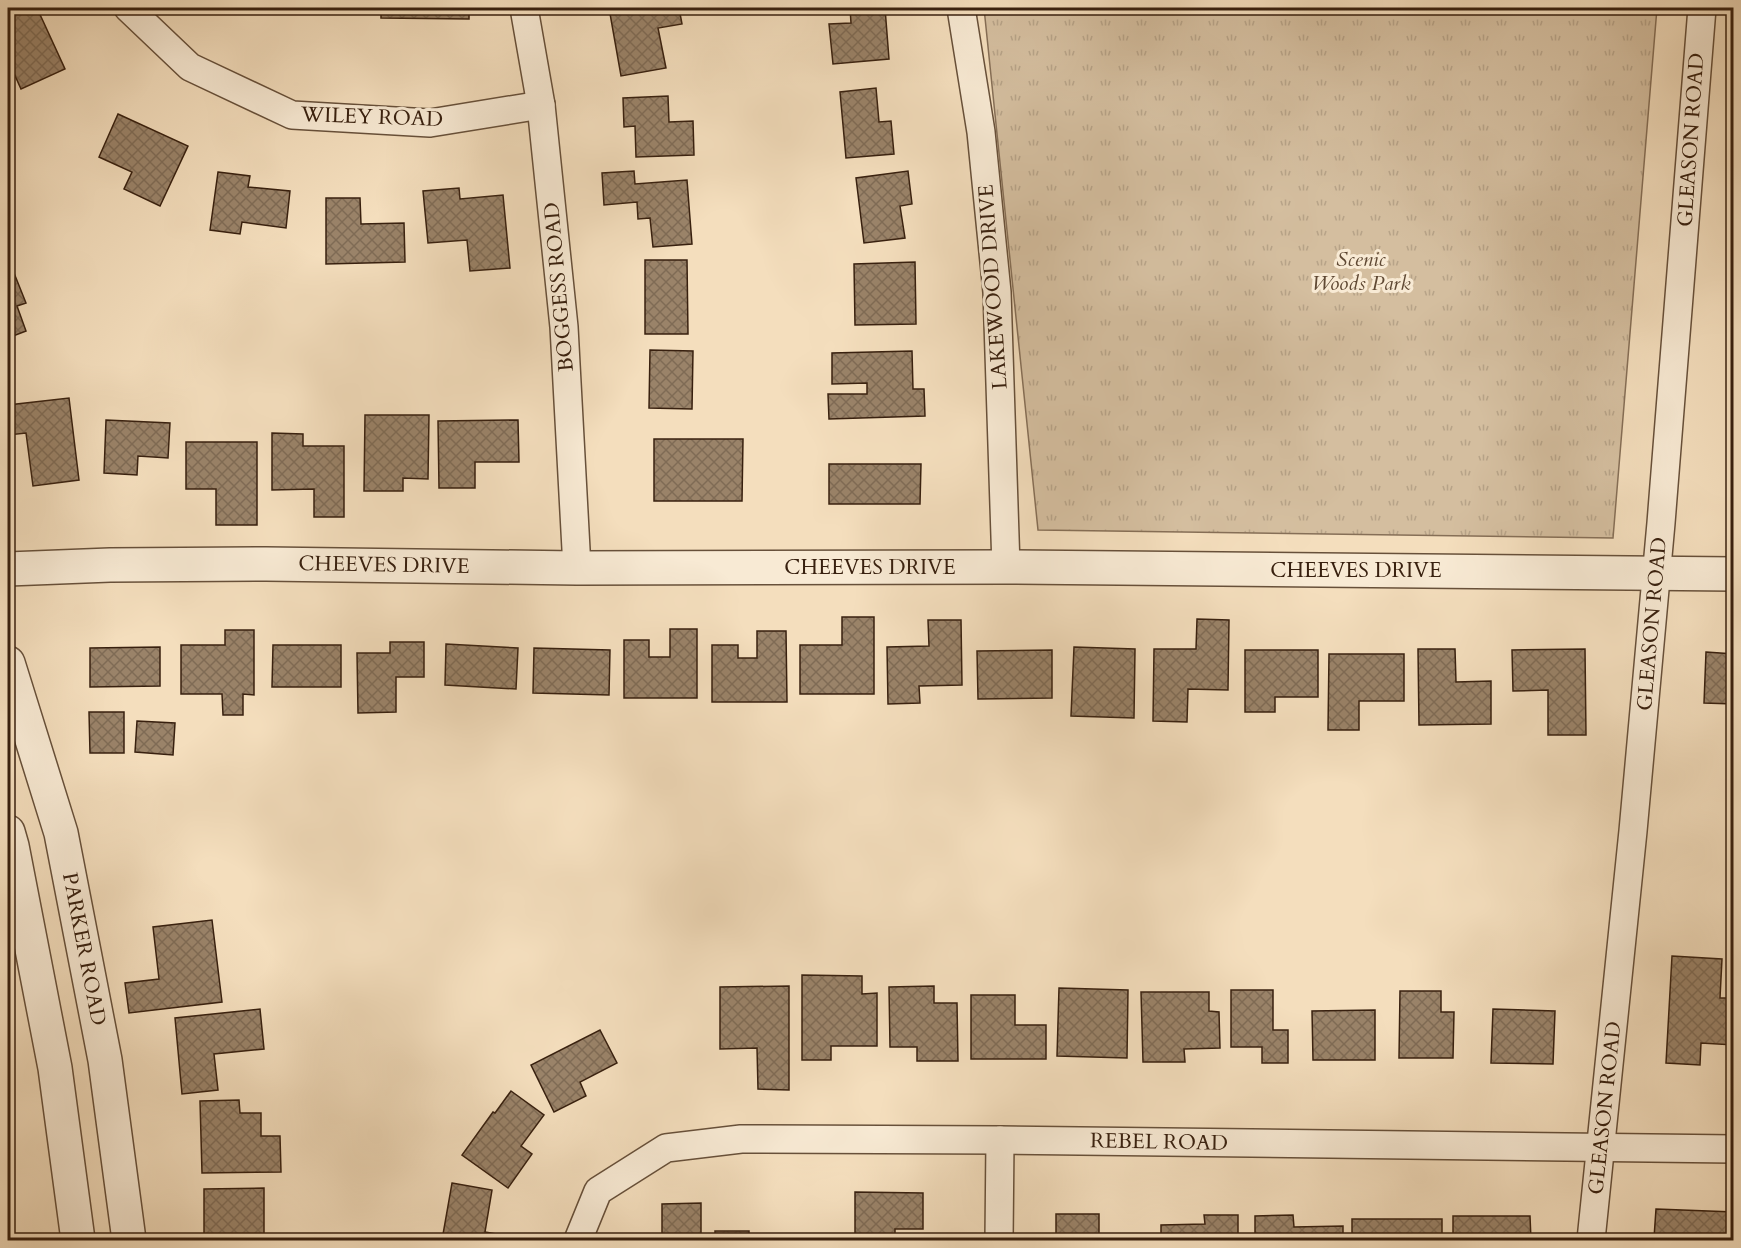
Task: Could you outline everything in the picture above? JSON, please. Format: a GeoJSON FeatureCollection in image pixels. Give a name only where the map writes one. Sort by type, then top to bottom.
{"type":"FeatureCollection","features":[{"type":"Feature","properties":{"kind":"street","name":"WILEY ROAD"},"geometry":{"type":"LineString","coordinates":[[128,8],[190,67],[292,115],[430,123],[541,105]]}},
{"type":"Feature","properties":{"kind":"street","name":"BOGGESS ROAD"},"geometry":{"type":"LineString","coordinates":[[524,8],[541,105],[564,327],[577,568]]}},
{"type":"Feature","properties":{"kind":"street","name":"LAKEWOOD DRIVE"},"geometry":{"type":"LineString","coordinates":[[961,8],[981,132],[997,292],[1006,567]]}},
{"type":"Feature","properties":{"kind":"street","name":"GLEASON ROAD"},"geometry":{"type":"LineString","coordinates":[[1591,1240],[1656,573],[1702,8]]}},
{"type":"Feature","properties":{"kind":"street","name":"CHEEVES DRIVE"},"geometry":{"type":"LineString","coordinates":[[8,569],[110,565],[266,564],[577,568],[1006,567],[1734,574]]}},
{"type":"Feature","properties":{"kind":"street","name":"PARKER ROAD"},"geometry":{"type":"LineString","coordinates":[[8,663],[61,833],[105,1060],[129,1240]]}},
{"type":"Feature","properties":{"kind":"street"},"geometry":{"type":"LineString","coordinates":[[8,832],[55,1068],[78,1240]]}},
{"type":"Feature","properties":{"kind":"street","name":"REBEL ROAD"},"geometry":{"type":"LineString","coordinates":[[578,1240],[598,1191],[666,1148],[741,1139],[1734,1149]]}},
{"type":"Feature","properties":{"kind":"street"},"geometry":{"type":"LineString","coordinates":[[999,1240],[1000,1140]]}},
{"type":"Feature","properties":{"kind":"green space","name":"Scenic Woods Park"},"geometry":{"type":"Polygon","coordinates":[[[984,8],[1657,8],[1613,538],[1038,530],[984,8]]]}},
{"type":"Feature","properties":{"kind":"building"},"geometry":{"type":"Polygon","coordinates":[[[8,8],[37,8],[65,69],[21,89],[8,60],[8,8]]]}},
{"type":"Feature","properties":{"kind":"building"},"geometry":{"type":"Polygon","coordinates":[[[381,8],[469,8],[469,19],[381,18],[381,8]]]}},
{"type":"Feature","properties":{"kind":"building"},"geometry":{"type":"Polygon","coordinates":[[[609,8],[679,8],[682,24],[658,28],[666,68],[621,76],[609,8]]]}},
{"type":"Feature","properties":{"kind":"building"},"geometry":{"type":"Polygon","coordinates":[[[850,8],[885,8],[889,59],[833,64],[829,24],[851,23],[850,8]]]}},
{"type":"Feature","properties":{"kind":"building"},"geometry":{"type":"Polygon","coordinates":[[[876,88],[879,122],[891,121],[894,154],[846,158],[840,92],[876,88]]]}},
{"type":"Feature","properties":{"kind":"building"},"geometry":{"type":"Polygon","coordinates":[[[668,96],[669,122],[693,121],[694,155],[636,157],[635,126],[624,127],[623,98],[668,96]]]}},
{"type":"Feature","properties":{"kind":"building"},"geometry":{"type":"Polygon","coordinates":[[[118,114],[188,146],[160,206],[124,189],[132,172],[99,157],[118,114]]]}},
{"type":"Feature","properties":{"kind":"building"},"geometry":{"type":"Polygon","coordinates":[[[634,171],[635,184],[687,180],[692,244],[653,247],[650,218],[638,219],[637,202],[604,205],[602,173],[634,171]]]}},
{"type":"Feature","properties":{"kind":"building"},"geometry":{"type":"Polygon","coordinates":[[[908,171],[912,204],[900,206],[905,238],[864,243],[856,178],[908,171]]]}},
{"type":"Feature","properties":{"kind":"building"},"geometry":{"type":"Polygon","coordinates":[[[218,172],[250,176],[248,187],[290,191],[286,228],[242,222],[240,234],[210,230],[218,172]]]}},
{"type":"Feature","properties":{"kind":"building"},"geometry":{"type":"Polygon","coordinates":[[[459,188],[460,199],[503,195],[510,268],[470,271],[467,240],[428,243],[423,191],[459,188]]]}},
{"type":"Feature","properties":{"kind":"building"},"geometry":{"type":"Polygon","coordinates":[[[326,198],[360,198],[361,224],[404,223],[405,262],[326,264],[326,198]]]}},
{"type":"Feature","properties":{"kind":"building"},"geometry":{"type":"Polygon","coordinates":[[[645,260],[687,260],[688,334],[645,334],[645,260]]]}},
{"type":"Feature","properties":{"kind":"building"},"geometry":{"type":"Polygon","coordinates":[[[915,262],[916,324],[855,325],[854,264],[915,262]]]}},
{"type":"Feature","properties":{"kind":"building"},"geometry":{"type":"Polygon","coordinates":[[[12,268],[26,303],[17,306],[26,331],[8,338],[8,269],[12,268]]]}},
{"type":"Feature","properties":{"kind":"building"},"geometry":{"type":"Polygon","coordinates":[[[650,350],[693,351],[692,409],[649,408],[650,350]]]}},
{"type":"Feature","properties":{"kind":"building"},"geometry":{"type":"Polygon","coordinates":[[[912,351],[913,389],[924,389],[925,416],[829,419],[828,394],[867,394],[867,383],[832,384],[832,353],[912,351]]]}},
{"type":"Feature","properties":{"kind":"building"},"geometry":{"type":"Polygon","coordinates":[[[69,398],[79,480],[33,486],[26,433],[8,435],[8,405],[69,398]]]}},
{"type":"Feature","properties":{"kind":"building"},"geometry":{"type":"Polygon","coordinates":[[[365,415],[429,415],[428,479],[403,478],[403,491],[364,491],[365,415]]]}},
{"type":"Feature","properties":{"kind":"building"},"geometry":{"type":"Polygon","coordinates":[[[106,420],[170,423],[168,458],[138,456],[137,475],[104,473],[106,420]]]}},
{"type":"Feature","properties":{"kind":"building"},"geometry":{"type":"Polygon","coordinates":[[[518,420],[519,462],[475,462],[475,488],[439,488],[438,421],[518,420]]]}},
{"type":"Feature","properties":{"kind":"building"},"geometry":{"type":"Polygon","coordinates":[[[272,433],[303,434],[303,446],[344,446],[344,517],[314,517],[314,489],[272,490],[272,433]]]}},
{"type":"Feature","properties":{"kind":"building"},"geometry":{"type":"Polygon","coordinates":[[[654,439],[743,439],[742,501],[654,501],[654,439]]]}},
{"type":"Feature","properties":{"kind":"building"},"geometry":{"type":"Polygon","coordinates":[[[186,442],[257,442],[257,525],[216,525],[216,489],[186,489],[186,442]]]}},
{"type":"Feature","properties":{"kind":"building"},"geometry":{"type":"Polygon","coordinates":[[[829,464],[921,464],[920,504],[829,504],[829,464]]]}},
{"type":"Feature","properties":{"kind":"building"},"geometry":{"type":"Polygon","coordinates":[[[842,617],[874,617],[874,694],[800,694],[800,645],[842,645],[842,617]]]}},
{"type":"Feature","properties":{"kind":"building"},"geometry":{"type":"Polygon","coordinates":[[[1197,619],[1229,620],[1228,690],[1188,689],[1187,722],[1153,721],[1154,649],[1196,649],[1197,619]]]}},
{"type":"Feature","properties":{"kind":"building"},"geometry":{"type":"Polygon","coordinates":[[[928,620],[961,620],[962,685],[919,686],[920,703],[888,704],[887,647],[929,646],[928,620]]]}},
{"type":"Feature","properties":{"kind":"building"},"geometry":{"type":"Polygon","coordinates":[[[670,629],[697,629],[697,698],[624,698],[624,640],[649,640],[649,657],[670,657],[670,629]]]}},
{"type":"Feature","properties":{"kind":"building"},"geometry":{"type":"Polygon","coordinates":[[[225,630],[254,630],[254,695],[243,694],[243,715],[223,715],[222,694],[181,694],[181,645],[225,645],[225,630]]]}},
{"type":"Feature","properties":{"kind":"building"},"geometry":{"type":"Polygon","coordinates":[[[757,631],[786,631],[787,702],[712,702],[712,645],[738,645],[738,658],[757,658],[757,631]]]}},
{"type":"Feature","properties":{"kind":"building"},"geometry":{"type":"Polygon","coordinates":[[[390,642],[424,642],[424,677],[396,677],[396,712],[358,713],[357,653],[390,653],[390,642]]]}},
{"type":"Feature","properties":{"kind":"building"},"geometry":{"type":"Polygon","coordinates":[[[446,644],[518,648],[516,689],[445,685],[446,644]]]}},
{"type":"Feature","properties":{"kind":"building"},"geometry":{"type":"Polygon","coordinates":[[[273,645],[341,645],[341,687],[272,687],[273,645]]]}},
{"type":"Feature","properties":{"kind":"building"},"geometry":{"type":"Polygon","coordinates":[[[160,647],[160,686],[90,687],[90,648],[160,647]]]}},
{"type":"Feature","properties":{"kind":"building"},"geometry":{"type":"Polygon","coordinates":[[[1074,647],[1135,649],[1134,718],[1071,716],[1074,647]]]}},
{"type":"Feature","properties":{"kind":"building"},"geometry":{"type":"Polygon","coordinates":[[[534,648],[610,650],[609,695],[533,693],[534,648]]]}},
{"type":"Feature","properties":{"kind":"building"},"geometry":{"type":"Polygon","coordinates":[[[1418,649],[1455,649],[1456,682],[1491,681],[1491,724],[1419,725],[1418,649]]]}},
{"type":"Feature","properties":{"kind":"building"},"geometry":{"type":"Polygon","coordinates":[[[1585,649],[1586,735],[1548,735],[1548,690],[1513,691],[1512,650],[1585,649]]]}},
{"type":"Feature","properties":{"kind":"building"},"geometry":{"type":"Polygon","coordinates":[[[1052,650],[1052,698],[978,699],[977,651],[1052,650]]]}},
{"type":"Feature","properties":{"kind":"building"},"geometry":{"type":"Polygon","coordinates":[[[1245,650],[1318,650],[1318,697],[1275,697],[1275,712],[1245,712],[1245,650]]]}},
{"type":"Feature","properties":{"kind":"building"},"geometry":{"type":"Polygon","coordinates":[[[1706,652],[1734,654],[1734,704],[1704,703],[1706,652]]]}},
{"type":"Feature","properties":{"kind":"building"},"geometry":{"type":"Polygon","coordinates":[[[1329,654],[1404,654],[1404,701],[1359,701],[1359,730],[1328,730],[1329,654]]]}},
{"type":"Feature","properties":{"kind":"building"},"geometry":{"type":"Polygon","coordinates":[[[89,712],[124,712],[124,753],[90,753],[89,712]]]}},
{"type":"Feature","properties":{"kind":"building"},"geometry":{"type":"Polygon","coordinates":[[[137,721],[175,723],[173,755],[135,752],[137,721]]]}},
{"type":"Feature","properties":{"kind":"building"},"geometry":{"type":"Polygon","coordinates":[[[212,920],[222,1002],[129,1013],[125,983],[159,979],[153,927],[212,920]]]}},
{"type":"Feature","properties":{"kind":"building"},"geometry":{"type":"Polygon","coordinates":[[[1672,956],[1722,959],[1720,998],[1734,998],[1734,1045],[1701,1043],[1700,1065],[1666,1063],[1672,956]]]}},
{"type":"Feature","properties":{"kind":"building"},"geometry":{"type":"Polygon","coordinates":[[[802,975],[862,976],[862,994],[877,993],[877,1046],[831,1046],[831,1060],[802,1060],[802,975]]]}},
{"type":"Feature","properties":{"kind":"building"},"geometry":{"type":"Polygon","coordinates":[[[789,986],[789,1090],[758,1089],[757,1048],[720,1049],[720,987],[789,986]]]}},
{"type":"Feature","properties":{"kind":"building"},"geometry":{"type":"Polygon","coordinates":[[[934,986],[934,1003],[957,1003],[958,1061],[917,1061],[917,1047],[890,1047],[889,987],[934,986]]]}},
{"type":"Feature","properties":{"kind":"building"},"geometry":{"type":"Polygon","coordinates":[[[1059,988],[1128,990],[1127,1058],[1057,1056],[1059,988]]]}},
{"type":"Feature","properties":{"kind":"building"},"geometry":{"type":"Polygon","coordinates":[[[1231,990],[1273,990],[1273,1030],[1288,1030],[1288,1063],[1262,1063],[1262,1047],[1231,1047],[1231,990]]]}},
{"type":"Feature","properties":{"kind":"building"},"geometry":{"type":"Polygon","coordinates":[[[1400,991],[1441,991],[1441,1012],[1454,1012],[1453,1058],[1399,1058],[1400,991]]]}},
{"type":"Feature","properties":{"kind":"building"},"geometry":{"type":"Polygon","coordinates":[[[1141,992],[1209,992],[1209,1011],[1219,1012],[1220,1048],[1184,1049],[1185,1062],[1143,1062],[1141,992]]]}},
{"type":"Feature","properties":{"kind":"building"},"geometry":{"type":"Polygon","coordinates":[[[971,995],[1015,995],[1015,1025],[1046,1025],[1046,1059],[971,1059],[971,995]]]}},
{"type":"Feature","properties":{"kind":"building"},"geometry":{"type":"Polygon","coordinates":[[[260,1009],[264,1049],[214,1054],[218,1090],[182,1094],[175,1018],[260,1009]]]}},
{"type":"Feature","properties":{"kind":"building"},"geometry":{"type":"Polygon","coordinates":[[[1493,1009],[1555,1011],[1553,1064],[1491,1063],[1493,1009]]]}},
{"type":"Feature","properties":{"kind":"building"},"geometry":{"type":"Polygon","coordinates":[[[1375,1010],[1375,1060],[1313,1060],[1312,1011],[1375,1010]]]}},
{"type":"Feature","properties":{"kind":"building"},"geometry":{"type":"Polygon","coordinates":[[[600,1030],[617,1063],[580,1082],[586,1096],[554,1112],[531,1065],[600,1030]]]}},
{"type":"Feature","properties":{"kind":"building"},"geometry":{"type":"Polygon","coordinates":[[[511,1091],[544,1115],[521,1146],[532,1154],[508,1188],[462,1155],[511,1091]]]}},
{"type":"Feature","properties":{"kind":"building"},"geometry":{"type":"Polygon","coordinates":[[[239,1100],[240,1113],[261,1113],[261,1136],[280,1136],[281,1172],[202,1173],[200,1101],[239,1100]]]}},
{"type":"Feature","properties":{"kind":"building"},"geometry":{"type":"Polygon","coordinates":[[[452,1183],[492,1190],[485,1232],[497,1234],[496,1240],[442,1240],[452,1183]]]}},
{"type":"Feature","properties":{"kind":"building"},"geometry":{"type":"Polygon","coordinates":[[[264,1188],[264,1240],[204,1240],[204,1189],[264,1188]]]}},
{"type":"Feature","properties":{"kind":"building"},"geometry":{"type":"Polygon","coordinates":[[[855,1192],[923,1193],[923,1229],[895,1229],[895,1240],[855,1240],[855,1192]]]}},
{"type":"Feature","properties":{"kind":"building"},"geometry":{"type":"Polygon","coordinates":[[[701,1203],[701,1240],[662,1240],[662,1204],[701,1203]]]}},
{"type":"Feature","properties":{"kind":"building"},"geometry":{"type":"Polygon","coordinates":[[[1656,1209],[1734,1212],[1734,1240],[1654,1238],[1656,1209]]]}},
{"type":"Feature","properties":{"kind":"building"},"geometry":{"type":"Polygon","coordinates":[[[1056,1214],[1099,1214],[1099,1240],[1056,1240],[1056,1214]]]}},
{"type":"Feature","properties":{"kind":"building"},"geometry":{"type":"Polygon","coordinates":[[[1204,1215],[1238,1215],[1238,1240],[1161,1240],[1161,1225],[1205,1224],[1204,1215]]]}},
{"type":"Feature","properties":{"kind":"building"},"geometry":{"type":"Polygon","coordinates":[[[1293,1215],[1294,1227],[1343,1226],[1343,1240],[1255,1240],[1255,1216],[1293,1215]]]}},
{"type":"Feature","properties":{"kind":"building"},"geometry":{"type":"Polygon","coordinates":[[[1453,1216],[1530,1216],[1531,1240],[1453,1240],[1453,1216]]]}},
{"type":"Feature","properties":{"kind":"building"},"geometry":{"type":"Polygon","coordinates":[[[1352,1219],[1442,1219],[1442,1240],[1352,1240],[1352,1219]]]}},
{"type":"Feature","properties":{"kind":"building"},"geometry":{"type":"Polygon","coordinates":[[[715,1231],[749,1231],[749,1240],[715,1240],[715,1231]]]}}]}
